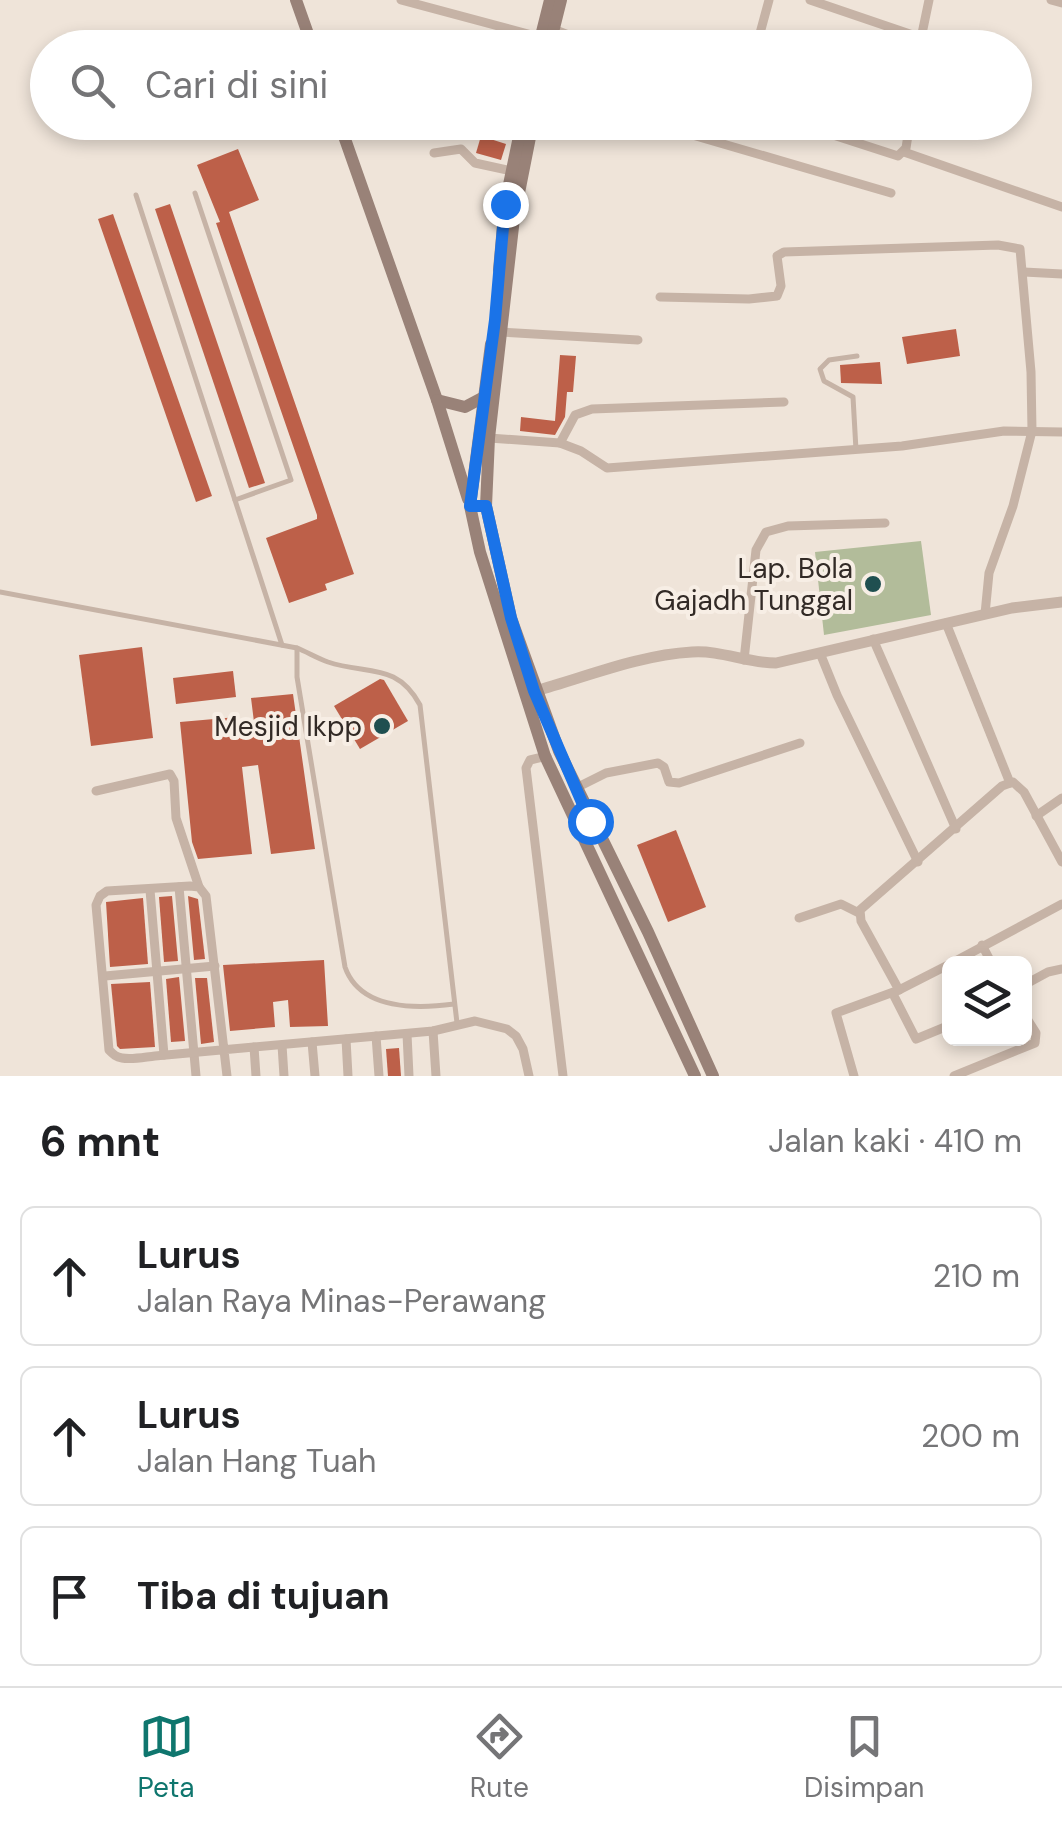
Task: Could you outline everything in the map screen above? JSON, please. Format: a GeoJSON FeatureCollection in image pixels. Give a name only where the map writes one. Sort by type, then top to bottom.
{"type":"FeatureCollection","features":[{"type":"Feature","properties":{"kind":"main road"},"geometry":{"type":"LineString","coordinates":[[296,0],[306,30]]}},
{"type":"Feature","properties":{"kind":"main road"},"geometry":{"type":"LineString","coordinates":[[547,30],[550,0]]}},
{"type":"Feature","properties":{"kind":"main road"},"geometry":{"type":"LineString","coordinates":[[550,30],[561,0]]}},
{"type":"Feature","properties":{"kind":"main road"},"geometry":{"type":"LineString","coordinates":[[345,140],[437,400],[480,552],[552,754],[695,1076]]}},
{"type":"Feature","properties":{"kind":"main road"},"geometry":{"type":"LineString","coordinates":[[470,506],[518,140]]}},
{"type":"Feature","properties":{"kind":"main road"},"geometry":{"type":"LineString","coordinates":[[529,140],[500,332],[488,438],[486,506],[511,618],[552,754],[576,788],[648,932],[713,1076]]}},
{"type":"Feature","properties":{"kind":"main road"},"geometry":{"type":"LineString","coordinates":[[437,400],[465,406],[482,398]]}},
{"type":"Feature","properties":{"kind":"main road"},"geometry":{"type":"LineString","coordinates":[[470,506],[486,506]]}},
{"type":"Feature","properties":{"kind":"street"},"geometry":{"type":"LineString","coordinates":[[401,0],[510,30]]}},
{"type":"Feature","properties":{"kind":"street"},"geometry":{"type":"LineString","coordinates":[[761,30],[770,0]]}},
{"type":"Feature","properties":{"kind":"street"},"geometry":{"type":"LineString","coordinates":[[810,0],[902,30]]}},
{"type":"Feature","properties":{"kind":"street"},"geometry":{"type":"LineString","coordinates":[[922,30],[929,0]]}},
{"type":"Feature","properties":{"kind":"street"},"geometry":{"type":"LineString","coordinates":[[1051,0],[1062,3]]}},
{"type":"Feature","properties":{"kind":"street"},"geometry":{"type":"LineString","coordinates":[[710,140],[892,193]]}},
{"type":"Feature","properties":{"kind":"street"},"geometry":{"type":"LineString","coordinates":[[848,140],[896,156],[904,152],[1062,207]]}},
{"type":"Feature","properties":{"kind":"street"},"geometry":{"type":"LineString","coordinates":[[904,152],[906,140]]}},
{"type":"Feature","properties":{"kind":"street"},"geometry":{"type":"LineString","coordinates":[[434,153],[461,150],[475,163],[512,171]]}},
{"type":"Feature","properties":{"kind":"street"},"geometry":{"type":"LineString","coordinates":[[660,297],[777,296],[781,286],[777,256],[784,252],[1013,246],[1022,251],[1032,431],[1013,506],[989,573],[985,614]]}},
{"type":"Feature","properties":{"kind":"street"},"geometry":{"type":"LineString","coordinates":[[1024,272],[1062,274]]}},
{"type":"Feature","properties":{"kind":"street"},"geometry":{"type":"LineString","coordinates":[[500,332],[638,340]]}},
{"type":"Feature","properties":{"kind":"street"},"geometry":{"type":"LineString","coordinates":[[560,443],[575,415],[592,409],[784,402]]}},
{"type":"Feature","properties":{"kind":"street"},"geometry":{"type":"LineString","coordinates":[[488,438],[560,443],[608,468],[856,450],[1032,431],[1062,432]]}},
{"type":"Feature","properties":{"kind":"street"},"geometry":{"type":"LineString","coordinates":[[744,660],[756,550],[766,532],[788,526],[884,523]]}},
{"type":"Feature","properties":{"kind":"street"},"geometry":{"type":"LineString","coordinates":[[534,691],[633,662],[691,652],[716,652],[776,663],[985,614],[1062,602]]}},
{"type":"Feature","properties":{"kind":"street"},"geometry":{"type":"LineString","coordinates":[[946,623],[1010,783]]}},
{"type":"Feature","properties":{"kind":"street"},"geometry":{"type":"LineString","coordinates":[[872,639],[956,829]]}},
{"type":"Feature","properties":{"kind":"street"},"geometry":{"type":"LineString","coordinates":[[820,653],[836,696],[918,862]]}},
{"type":"Feature","properties":{"kind":"street"},"geometry":{"type":"LineString","coordinates":[[576,788],[606,773],[658,763],[664,767],[669,782],[679,783],[800,743]]}},
{"type":"Feature","properties":{"kind":"street"},"geometry":{"type":"LineString","coordinates":[[552,754],[530,760],[526,768],[563,1076]]}},
{"type":"Feature","properties":{"kind":"street"},"geometry":{"type":"LineString","coordinates":[[96,791],[170,774],[174,781],[176,818],[199,887],[206,896],[227,1076]]}},
{"type":"Feature","properties":{"kind":"street"},"geometry":{"type":"LineString","coordinates":[[859,913],[1010,783],[1020,787],[1062,862]]}},
{"type":"Feature","properties":{"kind":"street"},"geometry":{"type":"LineString","coordinates":[[1036,816],[1062,798]]}},
{"type":"Feature","properties":{"kind":"street"},"geometry":{"type":"LineString","coordinates":[[179,887],[196,1076]]}},
{"type":"Feature","properties":{"kind":"street"},"geometry":{"type":"LineString","coordinates":[[199,887],[108,891],[100,896],[96,905],[109,1050],[118,1058],[407,1034],[475,1021],[507,1029],[516,1036],[529,1076]]}},
{"type":"Feature","properties":{"kind":"street"},"geometry":{"type":"LineString","coordinates":[[150,890],[164,1055]]}},
{"type":"Feature","properties":{"kind":"street"},"geometry":{"type":"LineString","coordinates":[[799,918],[840,904],[859,913],[916,1039],[942,1028]]}},
{"type":"Feature","properties":{"kind":"street"},"geometry":{"type":"LineString","coordinates":[[963,956],[1062,904]]}},
{"type":"Feature","properties":{"kind":"street"},"geometry":{"type":"LineString","coordinates":[[982,945],[988,956]]}},
{"type":"Feature","properties":{"kind":"street"},"geometry":{"type":"LineString","coordinates":[[105,976],[215,966]]}},
{"type":"Feature","properties":{"kind":"street"},"geometry":{"type":"LineString","coordinates":[[854,1076],[836,1013],[896,992],[942,968]]}},
{"type":"Feature","properties":{"kind":"street"},"geometry":{"type":"LineString","coordinates":[[1032,981],[1062,969]]}},
{"type":"Feature","properties":{"kind":"street"},"geometry":{"type":"LineString","coordinates":[[433,1031],[436,1076]]}},
{"type":"Feature","properties":{"kind":"street"},"geometry":{"type":"LineString","coordinates":[[407,1034],[409,1076]]}},
{"type":"Feature","properties":{"kind":"street"},"geometry":{"type":"LineString","coordinates":[[376,1036],[380,1076]]}},
{"type":"Feature","properties":{"kind":"street"},"geometry":{"type":"LineString","coordinates":[[346,1039],[348,1076]]}},
{"type":"Feature","properties":{"kind":"street"},"geometry":{"type":"LineString","coordinates":[[312,1042],[315,1076]]}},
{"type":"Feature","properties":{"kind":"street"},"geometry":{"type":"LineString","coordinates":[[282,1044],[284,1076]]}},
{"type":"Feature","properties":{"kind":"street"},"geometry":{"type":"LineString","coordinates":[[954,1076],[1028,1046]]}},
{"type":"Feature","properties":{"kind":"street"},"geometry":{"type":"LineString","coordinates":[[254,1047],[256,1076]]}},
{"type":"Feature","properties":{"kind":"lane"},"geometry":{"type":"LineString","coordinates":[[195,193],[292,480],[235,500]]}},
{"type":"Feature","properties":{"kind":"lane"},"geometry":{"type":"LineString","coordinates":[[136,195],[282,645]]}},
{"type":"Feature","properties":{"kind":"lane"},"geometry":{"type":"LineString","coordinates":[[856,356],[829,360],[820,369],[824,381],[853,397],[856,450]]}},
{"type":"Feature","properties":{"kind":"lane"},"geometry":{"type":"LineString","coordinates":[[0,592],[298,648],[330,663],[370,668],[410,687],[420,705],[456,1023]]}},
{"type":"Feature","properties":{"kind":"lane"},"geometry":{"type":"LineString","coordinates":[[298,648],[297,678],[350,982],[380,1002],[430,1008],[454,1004]]}},
{"type":"Feature","properties":{"kind":"green space","name":"Lap. Bola Gajadh Tunggal"},"geometry":{"type":"Polygon","coordinates":[[[921,541],[931,615],[824,635],[815,552],[921,541]]]}},
{"type":"Feature","properties":{"kind":"building"},"geometry":{"type":"Polygon","coordinates":[[[480,140],[506,144],[501,160],[476,153],[480,140]]]}},
{"type":"Feature","properties":{"kind":"building"},"geometry":{"type":"Polygon","coordinates":[[[238,149],[259,200],[229,212],[354,574],[325,584],[327,590],[289,603],[266,538],[317,519],[317,515],[216,223],[220,222],[197,165],[238,149]]]}},
{"type":"Feature","properties":{"kind":"building"},"geometry":{"type":"Polygon","coordinates":[[[170,204],[265,483],[249,488],[155,209],[170,204]]]}},
{"type":"Feature","properties":{"kind":"building"},"geometry":{"type":"Polygon","coordinates":[[[113,214],[212,496],[196,502],[98,219],[113,214]]]}},
{"type":"Feature","properties":{"kind":"building"},"geometry":{"type":"Polygon","coordinates":[[[956,329],[960,356],[907,364],[902,337],[956,329]]]}},
{"type":"Feature","properties":{"kind":"building"},"geometry":{"type":"Polygon","coordinates":[[[560,355],[576,356],[573,392],[567,392],[565,417],[555,435],[520,431],[521,417],[555,421],[560,355]]]}},
{"type":"Feature","properties":{"kind":"building"},"geometry":{"type":"Polygon","coordinates":[[[880,362],[882,384],[841,383],[840,365],[880,362]]]}},
{"type":"Feature","properties":{"kind":"building"},"geometry":{"type":"Polygon","coordinates":[[[142,647],[153,738],[91,746],[79,655],[142,647]]]}},
{"type":"Feature","properties":{"kind":"building"},"geometry":{"type":"Polygon","coordinates":[[[233,671],[236,697],[176,704],[173,678],[233,671]]]}},
{"type":"Feature","properties":{"kind":"building"},"geometry":{"type":"Polygon","coordinates":[[[380,679],[408,721],[360,749],[334,706],[380,679]]]}},
{"type":"Feature","properties":{"kind":"building"},"geometry":{"type":"Polygon","coordinates":[[[293,694],[315,849],[271,854],[258,765],[242,767],[252,854],[198,859],[192,842],[180,722],[237,717],[238,724],[254,722],[251,698],[293,694]]]}},
{"type":"Feature","properties":{"kind":"building"},"geometry":{"type":"Polygon","coordinates":[[[676,830],[706,907],[668,922],[637,845],[676,830]]]}},
{"type":"Feature","properties":{"kind":"building"},"geometry":{"type":"Polygon","coordinates":[[[172,896],[178,961],[164,962],[159,897],[172,896]]]}},
{"type":"Feature","properties":{"kind":"building"},"geometry":{"type":"Polygon","coordinates":[[[188,896],[198,899],[205,959],[194,960],[188,896]]]}},
{"type":"Feature","properties":{"kind":"building"},"geometry":{"type":"Polygon","coordinates":[[[143,898],[148,964],[110,967],[106,902],[143,898]]]}},
{"type":"Feature","properties":{"kind":"building"},"geometry":{"type":"Polygon","coordinates":[[[324,960],[328,1026],[290,1027],[288,1000],[273,1002],[275,1027],[230,1031],[223,965],[324,960]]]}},
{"type":"Feature","properties":{"kind":"building"},"geometry":{"type":"Polygon","coordinates":[[[179,977],[185,1041],[171,1042],[166,979],[179,977]]]}},
{"type":"Feature","properties":{"kind":"building"},"geometry":{"type":"Polygon","coordinates":[[[195,978],[207,978],[214,1042],[201,1044],[195,978]]]}},
{"type":"Feature","properties":{"kind":"building"},"geometry":{"type":"Polygon","coordinates":[[[150,982],[155,1047],[120,1049],[111,984],[150,982]]]}},
{"type":"Feature","properties":{"kind":"building"},"geometry":{"type":"Polygon","coordinates":[[[399,1048],[401,1076],[388,1076],[386,1049],[399,1048]]]}},
{"type":"Feature","properties":{"kind":"place","name":"Lap. Bola Gajadh Tunggal"},"geometry":{"type":"Point","coordinates":[873,584]}},
{"type":"Feature","properties":{"kind":"place","name":"Mesjid Ikpp"},"geometry":{"type":"Point","coordinates":[382,726]}},
{"type":"Feature","properties":{"kind":"route"},"geometry":{"type":"LineString","coordinates":[[505,204],[495,320],[470,506],[486,506],[511,618],[534,691],[590,821]]}}]}
